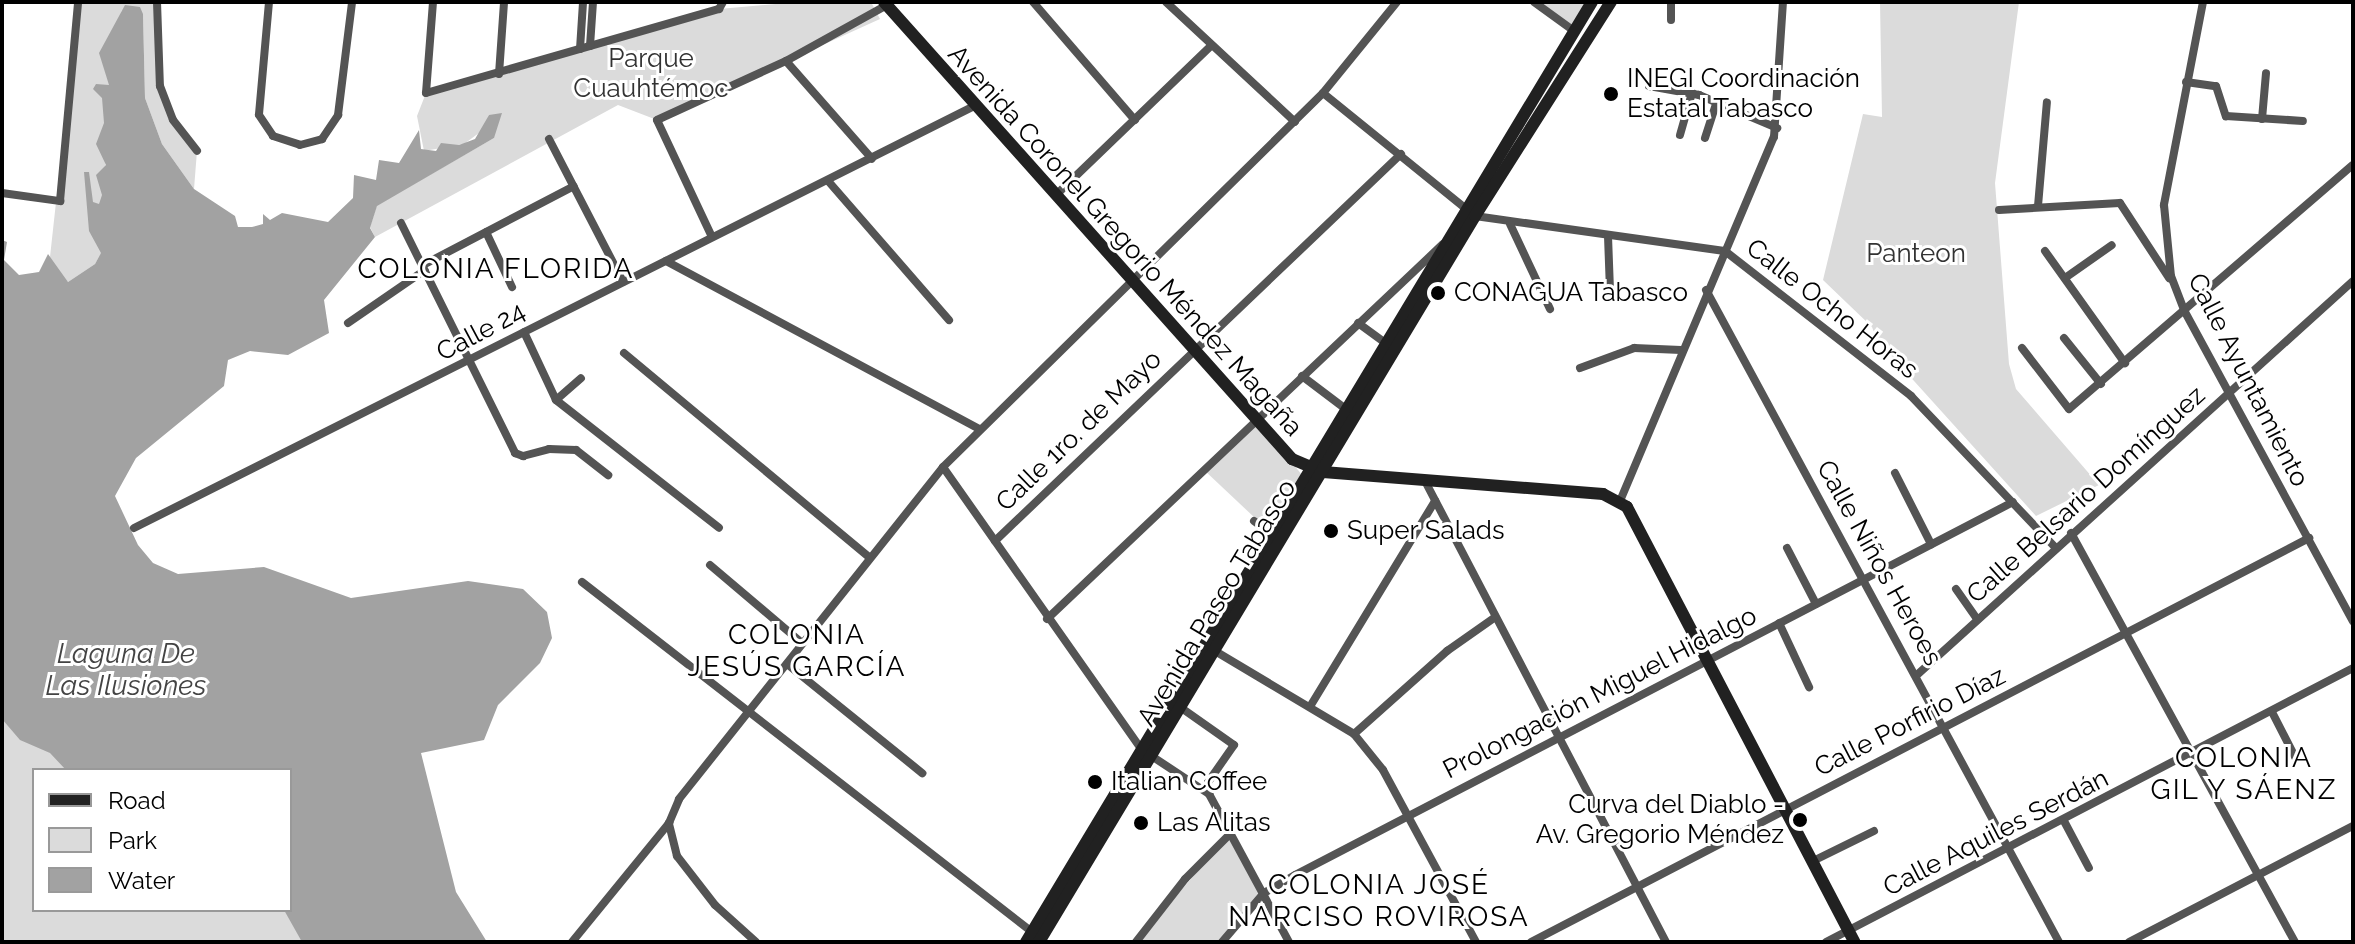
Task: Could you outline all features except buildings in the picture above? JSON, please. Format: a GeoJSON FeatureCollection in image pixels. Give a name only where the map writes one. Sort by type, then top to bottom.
{"type":"FeatureCollection","features":[{"type":"Feature","properties":{"kind":"main road","name":"Avenida Paseo Tabasco"},"geometry":{"type":"LineString","coordinates":[[1146,752],[1180,707],[1215,651],[1592,2]]}},
{"type":"Feature","properties":{"kind":"main road","name":"Avenida Paseo Tabasco"},"geometry":{"type":"LineString","coordinates":[[1032,939],[1146,752],[1272,534],[1317,471],[1347,410],[1447,241],[1471,213],[1611,2]]}},
{"type":"Feature","properties":{"kind":"main road","name":"Avenida Coronel Gregorio Méndez Magaña"},"geometry":{"type":"LineString","coordinates":[[886,3],[974,106],[1194,347],[1283,450],[1317,471]]}},
{"type":"Feature","properties":{"kind":"main road"},"geometry":{"type":"LineString","coordinates":[[1418,265],[1423,283]]}},
{"type":"Feature","properties":{"kind":"main road"},"geometry":{"type":"LineString","coordinates":[[1317,471],[1603,494],[1620,501],[1639,525],[1851,936]]}},
{"type":"Feature","properties":{"kind":"street"},"geometry":{"type":"LineString","coordinates":[[2,193],[60,201],[78,2]]}},
{"type":"Feature","properties":{"kind":"street"},"geometry":{"type":"LineString","coordinates":[[157,2],[160,86],[173,120],[197,151]]}},
{"type":"Feature","properties":{"kind":"street"},"geometry":{"type":"LineString","coordinates":[[269,2],[259,115],[269,133],[291,144],[322,139],[338,115],[352,2]]}},
{"type":"Feature","properties":{"kind":"street"},"geometry":{"type":"LineString","coordinates":[[433,2],[426,93],[719,9],[723,2]]}},
{"type":"Feature","properties":{"kind":"street"},"geometry":{"type":"LineString","coordinates":[[499,74],[504,2]]}},
{"type":"Feature","properties":{"kind":"street"},"geometry":{"type":"LineString","coordinates":[[580,49],[583,2]]}},
{"type":"Feature","properties":{"kind":"street"},"geometry":{"type":"LineString","coordinates":[[590,46],[593,2]]}},
{"type":"Feature","properties":{"kind":"street"},"geometry":{"type":"LineString","coordinates":[[1033,2],[1135,120]]}},
{"type":"Feature","properties":{"kind":"street"},"geometry":{"type":"LineString","coordinates":[[572,942],[669,823],[679,799],[943,467],[1295,122],[1323,93],[1397,2]]}},
{"type":"Feature","properties":{"kind":"street"},"geometry":{"type":"LineString","coordinates":[[1534,2],[1574,31]]}},
{"type":"Feature","properties":{"kind":"street"},"geometry":{"type":"LineString","coordinates":[[1671,2],[1671,20]]}},
{"type":"Feature","properties":{"kind":"street"},"geometry":{"type":"LineString","coordinates":[[1620,501],[1706,290],[1777,128],[1783,2]]}},
{"type":"Feature","properties":{"kind":"street","name":"Calle Ayuntamiento"},"geometry":{"type":"LineString","coordinates":[[2203,2],[2164,211],[2174,285],[2185,312],[2353,621]]}},
{"type":"Feature","properties":{"kind":"street"},"geometry":{"type":"LineString","coordinates":[[712,237],[657,120],[786,61],[886,3]]}},
{"type":"Feature","properties":{"kind":"street"},"geometry":{"type":"LineString","coordinates":[[1172,4],[1211,46],[1295,122]]}},
{"type":"Feature","properties":{"kind":"street"},"geometry":{"type":"LineString","coordinates":[[1056,195],[1211,46]]}},
{"type":"Feature","properties":{"kind":"street"},"geometry":{"type":"LineString","coordinates":[[786,61],[872,159]]}},
{"type":"Feature","properties":{"kind":"street"},"geometry":{"type":"LineString","coordinates":[[2262,119],[2266,73]]}},
{"type":"Feature","properties":{"kind":"street"},"geometry":{"type":"LineString","coordinates":[[2186,82],[2216,86],[2226,116],[2303,121]]}},
{"type":"Feature","properties":{"kind":"street"},"geometry":{"type":"LineString","coordinates":[[1649,86],[1692,93],[1777,128]]}},
{"type":"Feature","properties":{"kind":"street","name":"Calle Ocho Horas"},"geometry":{"type":"LineString","coordinates":[[1323,93],[1471,213],[1510,224],[1725,251],[1911,396],[2055,547]]}},
{"type":"Feature","properties":{"kind":"street"},"geometry":{"type":"LineString","coordinates":[[1680,135],[1692,93]]}},
{"type":"Feature","properties":{"kind":"street"},"geometry":{"type":"LineString","coordinates":[[1705,138],[1717,102]]}},
{"type":"Feature","properties":{"kind":"street"},"geometry":{"type":"LineString","coordinates":[[2038,206],[2047,102]]}},
{"type":"Feature","properties":{"kind":"street","name":"Calle 24"},"geometry":{"type":"LineString","coordinates":[[134,528],[712,237],[829,182],[974,106]]}},
{"type":"Feature","properties":{"kind":"street"},"geometry":{"type":"LineString","coordinates":[[549,139],[623,282]]}},
{"type":"Feature","properties":{"kind":"street","name":"Calle 1ro. de Mayo"},"geometry":{"type":"LineString","coordinates":[[995,541],[1194,347],[1401,154]]}},
{"type":"Feature","properties":{"kind":"street"},"geometry":{"type":"LineString","coordinates":[[2022,348],[2069,409],[2353,165]]}},
{"type":"Feature","properties":{"kind":"street"},"geometry":{"type":"LineString","coordinates":[[829,182],[949,320]]}},
{"type":"Feature","properties":{"kind":"street"},"geometry":{"type":"LineString","coordinates":[[348,323],[424,268],[574,186]]}},
{"type":"Feature","properties":{"kind":"street"},"geometry":{"type":"LineString","coordinates":[[1999,210],[2120,203],[2174,285]]}},
{"type":"Feature","properties":{"kind":"street"},"geometry":{"type":"LineString","coordinates":[[401,223],[519,456],[576,450],[608,475]]}},
{"type":"Feature","properties":{"kind":"street"},"geometry":{"type":"LineString","coordinates":[[1510,224],[1550,309]]}},
{"type":"Feature","properties":{"kind":"street"},"geometry":{"type":"LineString","coordinates":[[486,232],[512,287]]}},
{"type":"Feature","properties":{"kind":"street"},"geometry":{"type":"LineString","coordinates":[[1608,236],[1610,290]]}},
{"type":"Feature","properties":{"kind":"street"},"geometry":{"type":"LineString","coordinates":[[1047,619],[1418,265],[1447,241]]}},
{"type":"Feature","properties":{"kind":"street"},"geometry":{"type":"LineString","coordinates":[[2065,278],[2112,245]]}},
{"type":"Feature","properties":{"kind":"street"},"geometry":{"type":"LineString","coordinates":[[2045,251],[2125,363]]}},
{"type":"Feature","properties":{"kind":"street"},"geometry":{"type":"LineString","coordinates":[[666,261],[979,429]]}},
{"type":"Feature","properties":{"kind":"street","name":"Calle Belsario Domínguez"},"geometry":{"type":"LineString","coordinates":[[1918,674],[2353,281]]}},
{"type":"Feature","properties":{"kind":"street","name":"Calle Niños Heroes"},"geometry":{"type":"LineString","coordinates":[[1706,290],[1918,674],[2059,942]]}},
{"type":"Feature","properties":{"kind":"street"},"geometry":{"type":"LineString","coordinates":[[1358,323],[1387,344]]}},
{"type":"Feature","properties":{"kind":"street"},"geometry":{"type":"LineString","coordinates":[[524,332],[556,400],[719,528]]}},
{"type":"Feature","properties":{"kind":"street"},"geometry":{"type":"LineString","coordinates":[[2064,338],[2101,384]]}},
{"type":"Feature","properties":{"kind":"street"},"geometry":{"type":"LineString","coordinates":[[1580,368],[1634,348],[1681,350]]}},
{"type":"Feature","properties":{"kind":"street"},"geometry":{"type":"LineString","coordinates":[[624,353],[869,557]]}},
{"type":"Feature","properties":{"kind":"street"},"geometry":{"type":"LineString","coordinates":[[1302,376],[1347,410]]}},
{"type":"Feature","properties":{"kind":"street"},"geometry":{"type":"LineString","coordinates":[[556,400],[581,378]]}},
{"type":"Feature","properties":{"kind":"street"},"geometry":{"type":"LineString","coordinates":[[943,467],[1047,619],[1146,752],[1204,788],[1289,942]]}},
{"type":"Feature","properties":{"kind":"street"},"geometry":{"type":"LineString","coordinates":[[1895,473],[1931,544]]}},
{"type":"Feature","properties":{"kind":"street"},"geometry":{"type":"LineString","coordinates":[[1425,481],[1666,942]]}},
{"type":"Feature","properties":{"kind":"street"},"geometry":{"type":"LineString","coordinates":[[1311,705],[1435,501]]}},
{"type":"Feature","properties":{"kind":"street","name":"Prolongación Miguel Hidalgo"},"geometry":{"type":"LineString","coordinates":[[1222,942],[1264,893],[1557,736],[2013,502]]}},
{"type":"Feature","properties":{"kind":"street"},"geometry":{"type":"LineString","coordinates":[[1254,521],[1272,534]]}},
{"type":"Feature","properties":{"kind":"street"},"geometry":{"type":"LineString","coordinates":[[2071,533],[2295,942]]}},
{"type":"Feature","properties":{"kind":"street","name":"Calle Porfirio Díaz"},"geometry":{"type":"LineString","coordinates":[[1531,942],[2309,538]]}},
{"type":"Feature","properties":{"kind":"street"},"geometry":{"type":"LineString","coordinates":[[1787,548],[1816,604]]}},
{"type":"Feature","properties":{"kind":"street"},"geometry":{"type":"LineString","coordinates":[[710,565],[802,643]]}},
{"type":"Feature","properties":{"kind":"street"},"geometry":{"type":"LineString","coordinates":[[582,582],[1032,939]]}},
{"type":"Feature","properties":{"kind":"street"},"geometry":{"type":"LineString","coordinates":[[1956,589],[1977,619]]}},
{"type":"Feature","properties":{"kind":"street"},"geometry":{"type":"LineString","coordinates":[[1354,734],[1447,651],[1494,618]]}},
{"type":"Feature","properties":{"kind":"street"},"geometry":{"type":"LineString","coordinates":[[1779,623],[1809,687]]}},
{"type":"Feature","properties":{"kind":"street"},"geometry":{"type":"LineString","coordinates":[[1215,651],[1311,705],[1354,734],[1383,770],[1476,942]]}},
{"type":"Feature","properties":{"kind":"street"},"geometry":{"type":"LineString","coordinates":[[787,664],[922,773]]}},
{"type":"Feature","properties":{"kind":"street","name":"Calle Aquiles Serdán"},"geometry":{"type":"LineString","coordinates":[[1826,942],[1851,936],[2010,848],[2353,668]]}},
{"type":"Feature","properties":{"kind":"street"},"geometry":{"type":"LineString","coordinates":[[1180,707],[1234,745],[1204,788]]}},
{"type":"Feature","properties":{"kind":"street"},"geometry":{"type":"LineString","coordinates":[[2272,712],[2295,757]]}},
{"type":"Feature","properties":{"kind":"street"},"geometry":{"type":"LineString","coordinates":[[2064,821],[2089,868]]}},
{"type":"Feature","properties":{"kind":"street"},"geometry":{"type":"LineString","coordinates":[[669,823],[673,847],[694,880],[756,942]]}},
{"type":"Feature","properties":{"kind":"street"},"geometry":{"type":"LineString","coordinates":[[2129,942],[2353,826]]}},
{"type":"Feature","properties":{"kind":"street"},"geometry":{"type":"LineString","coordinates":[[1813,861],[1874,831]]}},
{"type":"Feature","properties":{"kind":"street"},"geometry":{"type":"LineString","coordinates":[[1136,942],[1185,879],[1231,833]]}},
{"type":"Feature","properties":{"kind":"green space"},"geometry":{"type":"Polygon","coordinates":[[[78,2],[157,2],[156,59],[173,120],[197,151],[194,189],[162,144],[145,98],[143,14],[122,10],[109,85],[102,252],[95,264],[68,282],[49,266],[78,2]]]}},
{"type":"Feature","properties":{"kind":"green space","name":"Parque Cuauhtémoc"},"geometry":{"type":"Polygon","coordinates":[[[797,2],[871,2],[880,19],[657,120],[618,105],[375,237],[370,227],[377,205],[494,138],[489,115],[483,130],[464,144],[424,151],[417,116],[426,93],[719,9],[797,2]]]}},
{"type":"Feature","properties":{"kind":"green space"},"geometry":{"type":"Polygon","coordinates":[[[1533,2],[1592,2],[1574,31],[1533,2]]]}},
{"type":"Feature","properties":{"kind":"green space","name":"Panteon"},"geometry":{"type":"Polygon","coordinates":[[[1880,2],[2019,2],[1995,183],[2009,364],[2016,389],[2099,485],[2036,516],[1877,340],[1872,327],[1823,280],[1863,114],[1882,117],[1880,2]]]}},
{"type":"Feature","properties":{"kind":"green space"},"geometry":{"type":"Polygon","coordinates":[[[1258,420],[1306,480],[1272,534],[1204,470],[1258,420]]]}},
{"type":"Feature","properties":{"kind":"green space"},"geometry":{"type":"Polygon","coordinates":[[[2,691],[72,768],[32,768],[32,912],[291,912],[305,942],[2,942],[2,691]]]}},
{"type":"Feature","properties":{"kind":"green space"},"geometry":{"type":"Polygon","coordinates":[[[1231,833],[1264,893],[1222,942],[1136,942],[1231,833]]]}},
{"type":"Feature","properties":{"kind":"water","name":"Laguna De Las Ilusiones"},"geometry":{"type":"Polygon","coordinates":[[[125,5],[140,7],[143,14],[145,98],[162,144],[194,189],[235,216],[238,227],[263,224],[263,214],[270,220],[282,213],[328,222],[353,198],[354,175],[376,180],[379,160],[399,163],[419,130],[421,149],[436,151],[441,143],[459,145],[475,139],[489,115],[502,113],[494,138],[377,206],[370,228],[375,237],[324,300],[329,333],[288,355],[250,351],[228,360],[224,386],[136,458],[115,496],[138,545],[153,563],[178,574],[264,567],[351,598],[468,581],[523,589],[547,612],[552,638],[540,663],[498,705],[484,740],[421,753],[456,892],[487,942],[302,942],[285,912],[292,912],[292,768],[64,768],[50,753],[20,740],[2,719],[2,240],[7,242],[4,260],[19,275],[39,272],[48,254],[68,282],[95,264],[101,253],[89,231],[84,172],[89,172],[93,202],[99,204],[102,195],[96,175],[106,165],[96,144],[104,123],[102,98],[93,89],[96,84],[109,85],[99,53],[125,5]]]}},
{"type":"Feature","properties":{"kind":"place","name":"INEGI Coordinación Estatal Tabasco"},"geometry":{"type":"Point","coordinates":[1611,94]}},
{"type":"Feature","properties":{"kind":"place","name":"CONAGUA Tabasco"},"geometry":{"type":"Point","coordinates":[1438,293]}},
{"type":"Feature","properties":{"kind":"place","name":"Super Salads"},"geometry":{"type":"Point","coordinates":[1331,531]}},
{"type":"Feature","properties":{"kind":"place","name":"Italian Coffee"},"geometry":{"type":"Point","coordinates":[1095,782]}},
{"type":"Feature","properties":{"kind":"place","name":"Curva del Diablo - Av. Gregorio Méndez"},"geometry":{"type":"Point","coordinates":[1800,820]}},
{"type":"Feature","properties":{"kind":"place","name":"Las Alitas"},"geometry":{"type":"Point","coordinates":[1141,823]}},
{"type":"Feature","properties":{"kind":"district","name":"COLONIA FLORIDA"},"geometry":{"type":"Point","coordinates":[496,269]}},
{"type":"Feature","properties":{"kind":"district","name":"COLONIA JESÚS GARCÍA"},"geometry":{"type":"Point","coordinates":[797,651]}},
{"type":"Feature","properties":{"kind":"district","name":"COLONIA GIL Y SÁENZ"},"geometry":{"type":"Point","coordinates":[2244,774]}},
{"type":"Feature","properties":{"kind":"district","name":"COLONIA JOSÉ NARCISO ROVIROSA"},"geometry":{"type":"Point","coordinates":[1379,901]}}]}
